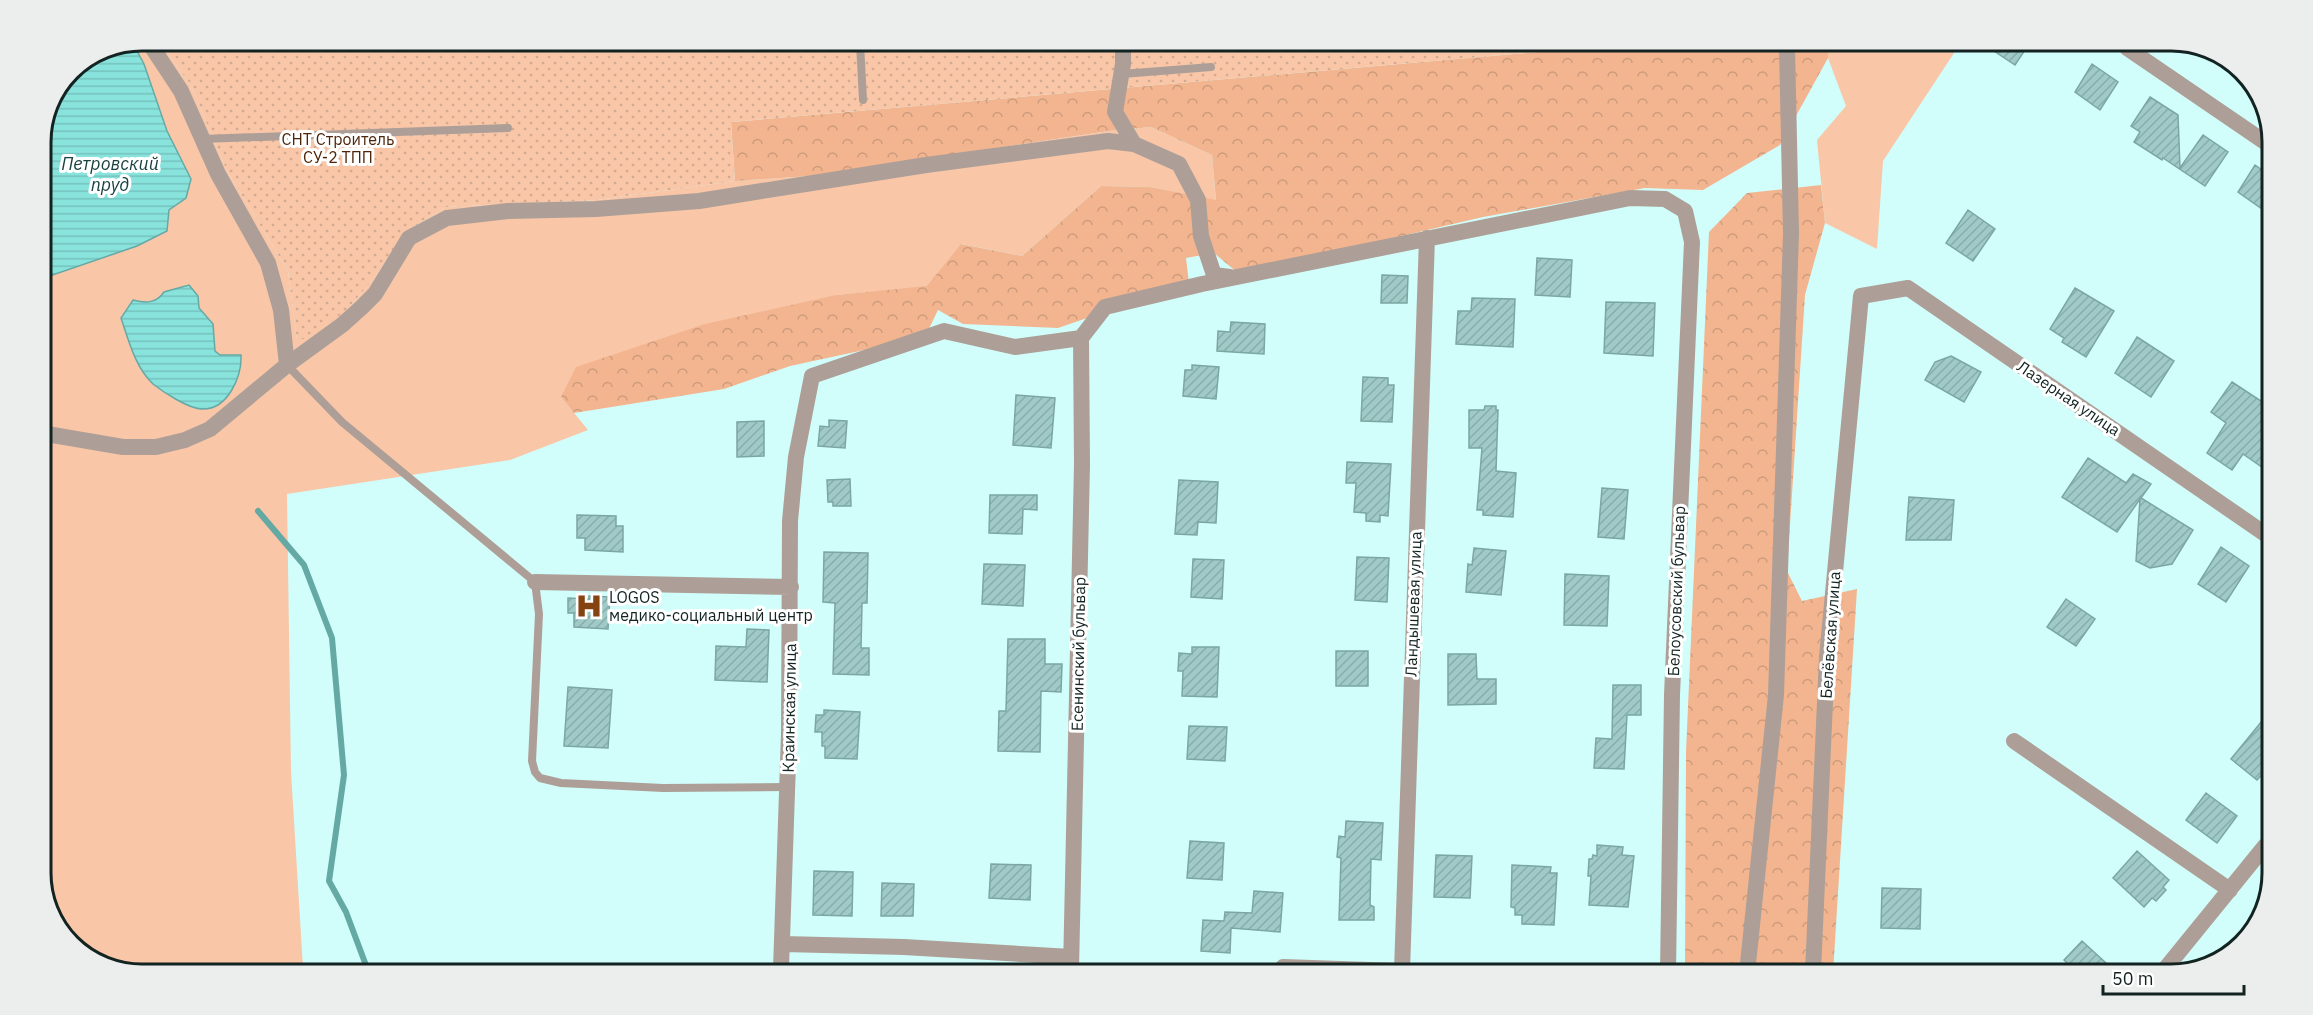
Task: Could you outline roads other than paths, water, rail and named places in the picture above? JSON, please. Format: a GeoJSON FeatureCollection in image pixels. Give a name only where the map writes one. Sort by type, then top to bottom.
{"type":"FeatureCollection","features":[{"type":"Feature","properties":{"kind":"street"},"geometry":{"type":"LineString","coordinates":[[155,51],[181,91],[218,174],[268,263],[280,310],[287,365]]}},
{"type":"Feature","properties":{"kind":"street"},"geometry":{"type":"LineString","coordinates":[[1123,51],[1122,74],[1115,112],[1134,144]]}},
{"type":"Feature","properties":{"kind":"street"},"geometry":{"type":"LineString","coordinates":[[1748,964],[1776,695],[1791,233],[1787,51]]}},
{"type":"Feature","properties":{"kind":"street"},"geometry":{"type":"LineString","coordinates":[[2131,51],[2262,140]]}},
{"type":"Feature","properties":{"kind":"street"},"geometry":{"type":"LineString","coordinates":[[51,435],[123,447],[156,447],[185,440],[210,429],[287,365],[342,325],[368,301],[409,238],[447,218],[508,211],[596,209],[699,201],[926,165],[1108,141],[1134,144],[1179,164],[1198,200],[1201,236],[1214,275],[1237,278]]}},
{"type":"Feature","properties":{"kind":"street","name":"Белоусовский бульвар"},"geometry":{"type":"LineString","coordinates":[[1427,238],[1630,198],[1665,199],[1685,211],[1692,242],[1672,695],[1668,964]]}},
{"type":"Feature","properties":{"kind":"street"},"geometry":{"type":"LineString","coordinates":[[1081,338],[1105,306],[1427,238]]}},
{"type":"Feature","properties":{"kind":"street","name":"Ландышевая улица"},"geometry":{"type":"LineString","coordinates":[[1402,964],[1427,238]]}},
{"type":"Feature","properties":{"kind":"street","name":"Лазерная улица"},"geometry":{"type":"LineString","coordinates":[[1861,296],[1908,288],[2262,532]]}},
{"type":"Feature","properties":{"kind":"street","name":"Белёвская улица"},"geometry":{"type":"LineString","coordinates":[[1813,964],[1827,657],[1861,296]]}},
{"type":"Feature","properties":{"kind":"street","name":"Краинская улица"},"geometry":{"type":"LineString","coordinates":[[781,964],[791,587],[790,521],[796,458],[812,376],[944,331],[1015,347],[1081,338]]}},
{"type":"Feature","properties":{"kind":"street","name":"Есенинский бульвар"},"geometry":{"type":"LineString","coordinates":[[1071,964],[1082,477],[1081,338]]}},
{"type":"Feature","properties":{"kind":"street"},"geometry":{"type":"LineString","coordinates":[[535,582],[791,587]]}},
{"type":"Feature","properties":{"kind":"street"},"geometry":{"type":"LineString","coordinates":[[2014,741],[2230,890]]}},
{"type":"Feature","properties":{"kind":"street"},"geometry":{"type":"LineString","coordinates":[[2169,964],[2262,850]]}},
{"type":"Feature","properties":{"kind":"street"},"geometry":{"type":"LineString","coordinates":[[783,944],[904,947],[1071,964]]}},
{"type":"Feature","properties":{"kind":"lane"},"geometry":{"type":"LineString","coordinates":[[860,51],[863,100]]}},
{"type":"Feature","properties":{"kind":"lane"},"geometry":{"type":"LineString","coordinates":[[1122,74],[1211,67]]}},
{"type":"Feature","properties":{"kind":"lane"},"geometry":{"type":"LineString","coordinates":[[201,139],[508,128]]}},
{"type":"Feature","properties":{"kind":"lane"},"geometry":{"type":"LineString","coordinates":[[287,365],[342,422],[535,582],[539,614],[532,761],[535,772],[540,778],[561,783],[663,788],[787,786]]}},
{"type":"Feature","properties":{"kind":"water","name":"Петровский пруд"},"geometry":{"type":"Polygon","coordinates":[[[137,52],[144,64],[167,131],[191,179],[186,198],[169,210],[167,231],[137,246],[51,276],[51,136],[58,107],[66,92],[92,66],[107,58],[137,52]]]}},
{"type":"Feature","properties":{"kind":"water"},"geometry":{"type":"Polygon","coordinates":[[[189,285],[198,296],[199,308],[213,324],[215,351],[220,355],[241,355],[239,372],[232,390],[219,404],[211,408],[202,409],[190,406],[153,384],[137,362],[121,318],[133,300],[150,302],[164,292],[189,285]]]}},
{"type":"Feature","properties":{"kind":"waterway"},"geometry":{"type":"LineString","coordinates":[[258,511],[304,565],[332,638],[344,775],[329,881],[346,912],[366,964]]}},
{"type":"Feature","properties":{"kind":"place","name":"LOGOS медико-социальный центр"},"geometry":{"type":"Point","coordinates":[589,606]}},
{"type":"Feature","properties":{"kind":"park label","name":"СНТ Строитель СУ-2 ТПП"},"geometry":{"type":"Point","coordinates":[338,148]}}]}
